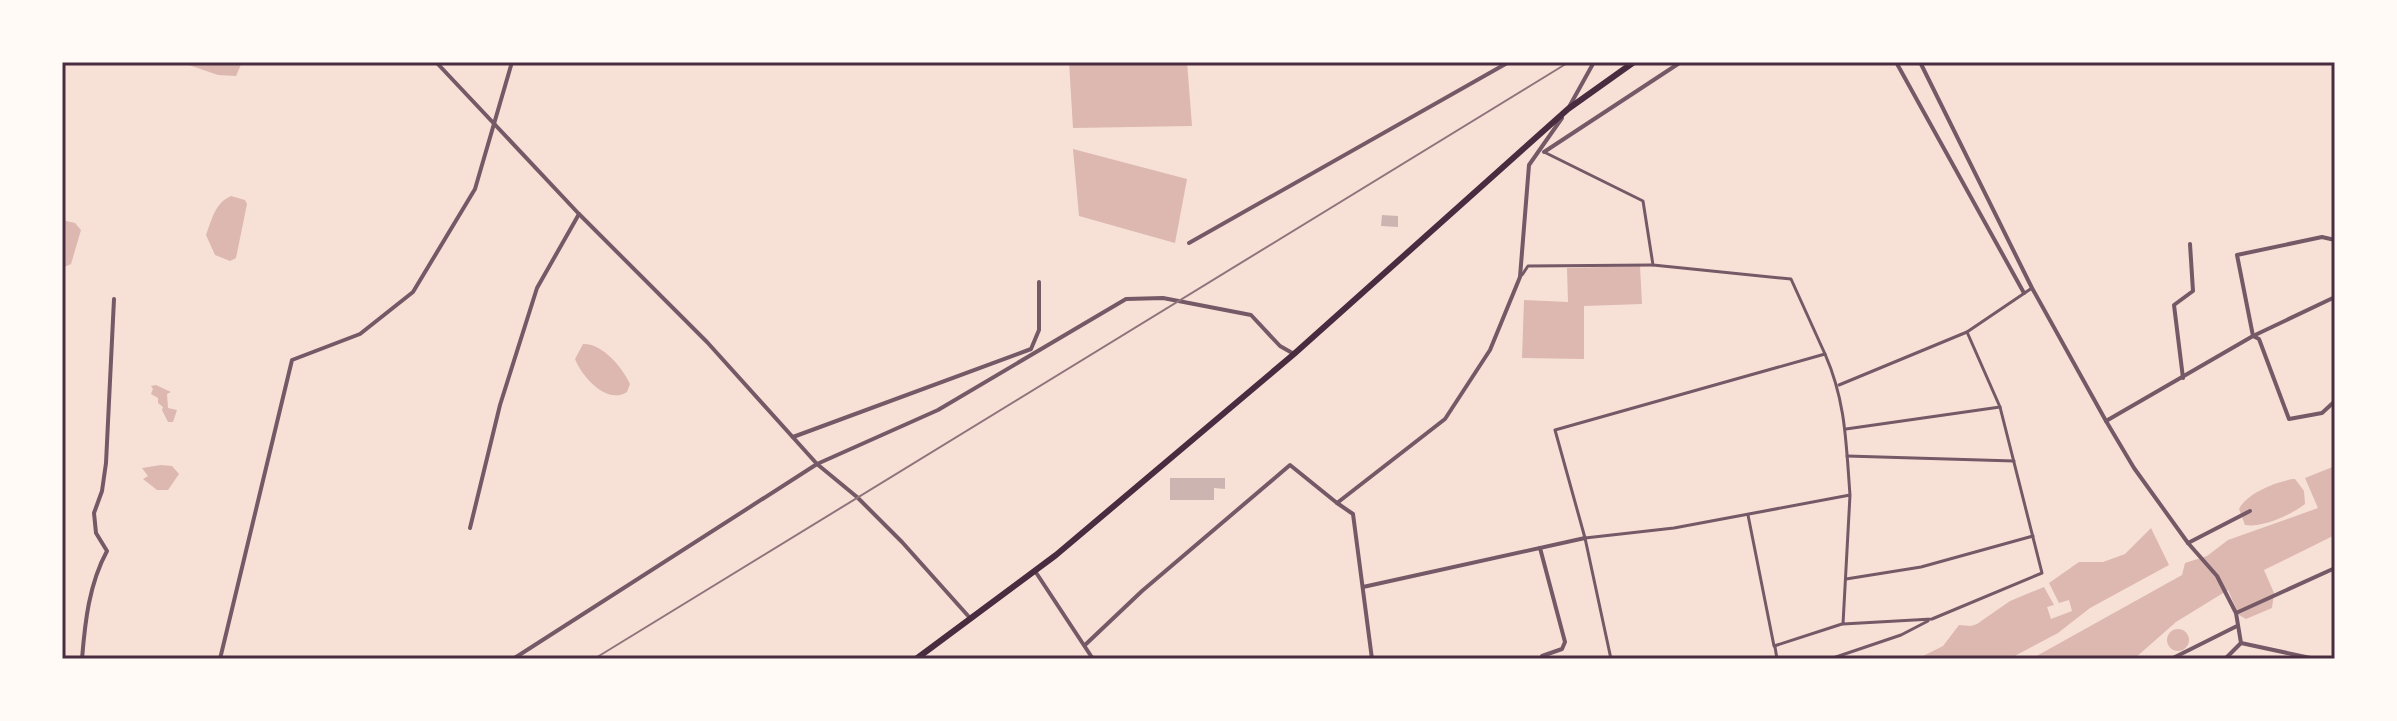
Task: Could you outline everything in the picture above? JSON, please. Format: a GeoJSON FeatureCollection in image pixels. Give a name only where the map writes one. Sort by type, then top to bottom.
{"type":"FeatureCollection","features":[{"type":"Feature","properties":{"kind":"highway"},"geometry":{"type":"LineString","coordinates":[[916,659],[1035,570],[1294,354],[1568,109],[1634,62]]}},
{"type":"Feature","properties":{"kind":"street"},"geometry":{"type":"LineString","coordinates":[[436,62],[579,214],[707,342],[817,464],[891,530],[970,618]]}},
{"type":"Feature","properties":{"kind":"street"},"geometry":{"type":"LineString","coordinates":[[220,659],[292,360],[360,334],[413,292],[475,189],[512,62]]}},
{"type":"Feature","properties":{"kind":"street"},"geometry":{"type":"LineString","coordinates":[[1189,243],[1509,62]]}},
{"type":"Feature","properties":{"kind":"street"},"geometry":{"type":"LineString","coordinates":[[1520,277],[1529,165],[1568,109],[1594,62]]}},
{"type":"Feature","properties":{"kind":"street"},"geometry":{"type":"LineString","coordinates":[[1544,152],[1681,62]]}},
{"type":"Feature","properties":{"kind":"street"},"geometry":{"type":"LineString","coordinates":[[1896,62],[2024,293]]}},
{"type":"Feature","properties":{"kind":"street"},"geometry":{"type":"LineString","coordinates":[[1920,62],[2032,288],[2106,421],[2134,468],[2188,543],[2217,576],[2236,613],[2241,643]]}},
{"type":"Feature","properties":{"kind":"street"},"geometry":{"type":"LineString","coordinates":[[1544,152],[1643,201],[1653,265]]}},
{"type":"Feature","properties":{"kind":"street"},"geometry":{"type":"LineString","coordinates":[[470,528],[500,405],[537,288],[579,214]]}},
{"type":"Feature","properties":{"kind":"street"},"geometry":{"type":"LineString","coordinates":[[2253,336],[2237,255],[2322,237],[2335,240]]}},
{"type":"Feature","properties":{"kind":"street"},"geometry":{"type":"LineString","coordinates":[[2183,378],[2174,305],[2193,291],[2190,244]]}},
{"type":"Feature","properties":{"kind":"street"},"geometry":{"type":"LineString","coordinates":[[1337,503],[1445,419],[1490,350],[1520,277],[1528,266],[1653,265],[1791,279],[1839,385],[1846,429],[1850,495],[1843,624]]}},
{"type":"Feature","properties":{"kind":"street"},"geometry":{"type":"LineString","coordinates":[[793,437],[1031,349],[1039,330],[1039,282]]}},
{"type":"Feature","properties":{"kind":"street"},"geometry":{"type":"LineString","coordinates":[[1839,385],[1967,332],[2032,288]]}},
{"type":"Feature","properties":{"kind":"street"},"geometry":{"type":"LineString","coordinates":[[2106,421],[2253,336],[2335,297]]}},
{"type":"Feature","properties":{"kind":"street"},"geometry":{"type":"LineString","coordinates":[[513,659],[817,464],[938,410],[1126,299],[1163,298],[1251,315],[1280,346],[1294,354]]}},
{"type":"Feature","properties":{"kind":"street"},"geometry":{"type":"LineString","coordinates":[[82,659],[86,618],[99,566],[107,551],[96,533],[94,513],[102,491],[106,463],[114,299]]}},
{"type":"Feature","properties":{"kind":"street"},"geometry":{"type":"LineString","coordinates":[[1830,659],[1901,635],[2042,573],[2000,407],[1967,332]]}},
{"type":"Feature","properties":{"kind":"street"},"geometry":{"type":"LineString","coordinates":[[2253,336],[2259,339],[2289,419],[2322,413],[2335,401]]}},
{"type":"Feature","properties":{"kind":"street"},"geometry":{"type":"LineString","coordinates":[[1611,659],[1585,538],[1555,430],[1825,354]]}},
{"type":"Feature","properties":{"kind":"street"},"geometry":{"type":"LineString","coordinates":[[1846,429],[2000,407]]}},
{"type":"Feature","properties":{"kind":"street"},"geometry":{"type":"LineString","coordinates":[[1847,456],[2014,461]]}},
{"type":"Feature","properties":{"kind":"street"},"geometry":{"type":"LineString","coordinates":[[1085,645],[1142,591],[1290,465],[1353,514],[1372,659]]}},
{"type":"Feature","properties":{"kind":"street"},"geometry":{"type":"LineString","coordinates":[[1363,587],[1585,538],[1674,528],[1850,495]]}},
{"type":"Feature","properties":{"kind":"street"},"geometry":{"type":"LineString","coordinates":[[2188,543],[2250,511]]}},
{"type":"Feature","properties":{"kind":"street"},"geometry":{"type":"LineString","coordinates":[[1748,515],[1777,659]]}},
{"type":"Feature","properties":{"kind":"street"},"geometry":{"type":"LineString","coordinates":[[1846,579],[1921,567],[2033,536]]}},
{"type":"Feature","properties":{"kind":"street"},"geometry":{"type":"LineString","coordinates":[[1540,548],[1565,642],[1562,649],[1542,656]]}},
{"type":"Feature","properties":{"kind":"street"},"geometry":{"type":"LineString","coordinates":[[2236,613],[2335,568]]}},
{"type":"Feature","properties":{"kind":"street"},"geometry":{"type":"LineString","coordinates":[[1035,570],[1093,659]]}},
{"type":"Feature","properties":{"kind":"street"},"geometry":{"type":"LineString","coordinates":[[1774,646],[1843,624],[1932,619]]}},
{"type":"Feature","properties":{"kind":"street"},"geometry":{"type":"LineString","coordinates":[[2171,659],[2238,625]]}},
{"type":"Feature","properties":{"kind":"street"},"geometry":{"type":"LineString","coordinates":[[2225,659],[2241,643]]}},
{"type":"Feature","properties":{"kind":"street"},"geometry":{"type":"LineString","coordinates":[[2241,643],[2315,659]]}},
{"type":"Feature","properties":{"kind":"shaded area"},"geometry":{"type":"Polygon","coordinates":[[[180,62],[242,62],[236,76],[218,75],[180,62]]]}},
{"type":"Feature","properties":{"kind":"shaded area"},"geometry":{"type":"Polygon","coordinates":[[[1069,62],[1187,62],[1192,126],[1073,128],[1069,62]]]}},
{"type":"Feature","properties":{"kind":"shaded area"},"geometry":{"type":"Polygon","coordinates":[[[1073,149],[1187,179],[1175,243],[1079,216],[1073,149]]]}},
{"type":"Feature","properties":{"kind":"shaded area"},"geometry":{"type":"Polygon","coordinates":[[[231,196],[245,200],[247,204],[236,258],[230,261],[215,255],[206,235],[218,207],[231,196]]]}},
{"type":"Feature","properties":{"kind":"shaded area"},"geometry":{"type":"Polygon","coordinates":[[[62,220],[75,223],[81,230],[71,264],[62,268],[62,220]]]}},
{"type":"Feature","properties":{"kind":"shaded area"},"geometry":{"type":"Polygon","coordinates":[[[1640,266],[1642,304],[1584,306],[1584,359],[1522,358],[1524,300],[1568,302],[1567,268],[1640,266]]]}},
{"type":"Feature","properties":{"kind":"shaded area"},"geometry":{"type":"Polygon","coordinates":[[[583,344],[597,347],[617,364],[630,384],[627,392],[611,395],[589,381],[575,359],[583,344]]]}},
{"type":"Feature","properties":{"kind":"shaded area"},"geometry":{"type":"Polygon","coordinates":[[[151,386],[171,392],[167,394],[168,408],[177,410],[173,422],[168,422],[158,398],[151,394],[151,386]]]}},
{"type":"Feature","properties":{"kind":"shaded area"},"geometry":{"type":"Polygon","coordinates":[[[172,466],[179,474],[168,490],[157,490],[143,479],[148,476],[142,468],[172,466]]]}},
{"type":"Feature","properties":{"kind":"shaded area"},"geometry":{"type":"Polygon","coordinates":[[[2335,466],[2335,535],[2264,570],[2274,593],[2272,608],[2246,619],[2239,615],[2228,590],[2176,622],[2134,659],[2031,659],[2182,575],[2185,563],[2207,556],[2228,540],[2318,508],[2305,478],[2335,466]]]}},
{"type":"Feature","properties":{"kind":"shaded area"},"geometry":{"type":"Polygon","coordinates":[[[2292,479],[2304,491],[2305,504],[2276,520],[2245,525],[2239,509],[2248,498],[2292,479]]]}},
{"type":"Feature","properties":{"kind":"shaded area"},"geometry":{"type":"Polygon","coordinates":[[[2151,528],[2169,565],[2090,608],[2058,633],[2009,659],[1917,659],[1943,646],[1959,625],[1977,624],[2010,601],[2044,587],[2054,605],[2047,607],[2051,619],[2072,611],[2069,600],[2059,603],[2049,583],[2079,562],[2103,562],[2125,554],[2151,528]]]}},
{"type":"Feature","properties":{"kind":"shaded area"},"geometry":{"type":"Polygon","coordinates":[[[2178,629],[2186,632],[2189,640],[2186,648],[2178,651],[2170,648],[2167,640],[2170,632],[2178,629]]]}},
{"type":"Feature","properties":{"kind":"building"},"geometry":{"type":"Polygon","coordinates":[[[1382,215],[1398,216],[1398,227],[1381,226],[1382,215]]]}},
{"type":"Feature","properties":{"kind":"building"},"geometry":{"type":"Polygon","coordinates":[[[1170,478],[1225,478],[1225,489],[1214,488],[1214,500],[1170,500],[1170,478]]]}},
{"type":"Feature","properties":{"kind":"railway"},"geometry":{"type":"LineString","coordinates":[[594,659],[1569,62]]}}]}
